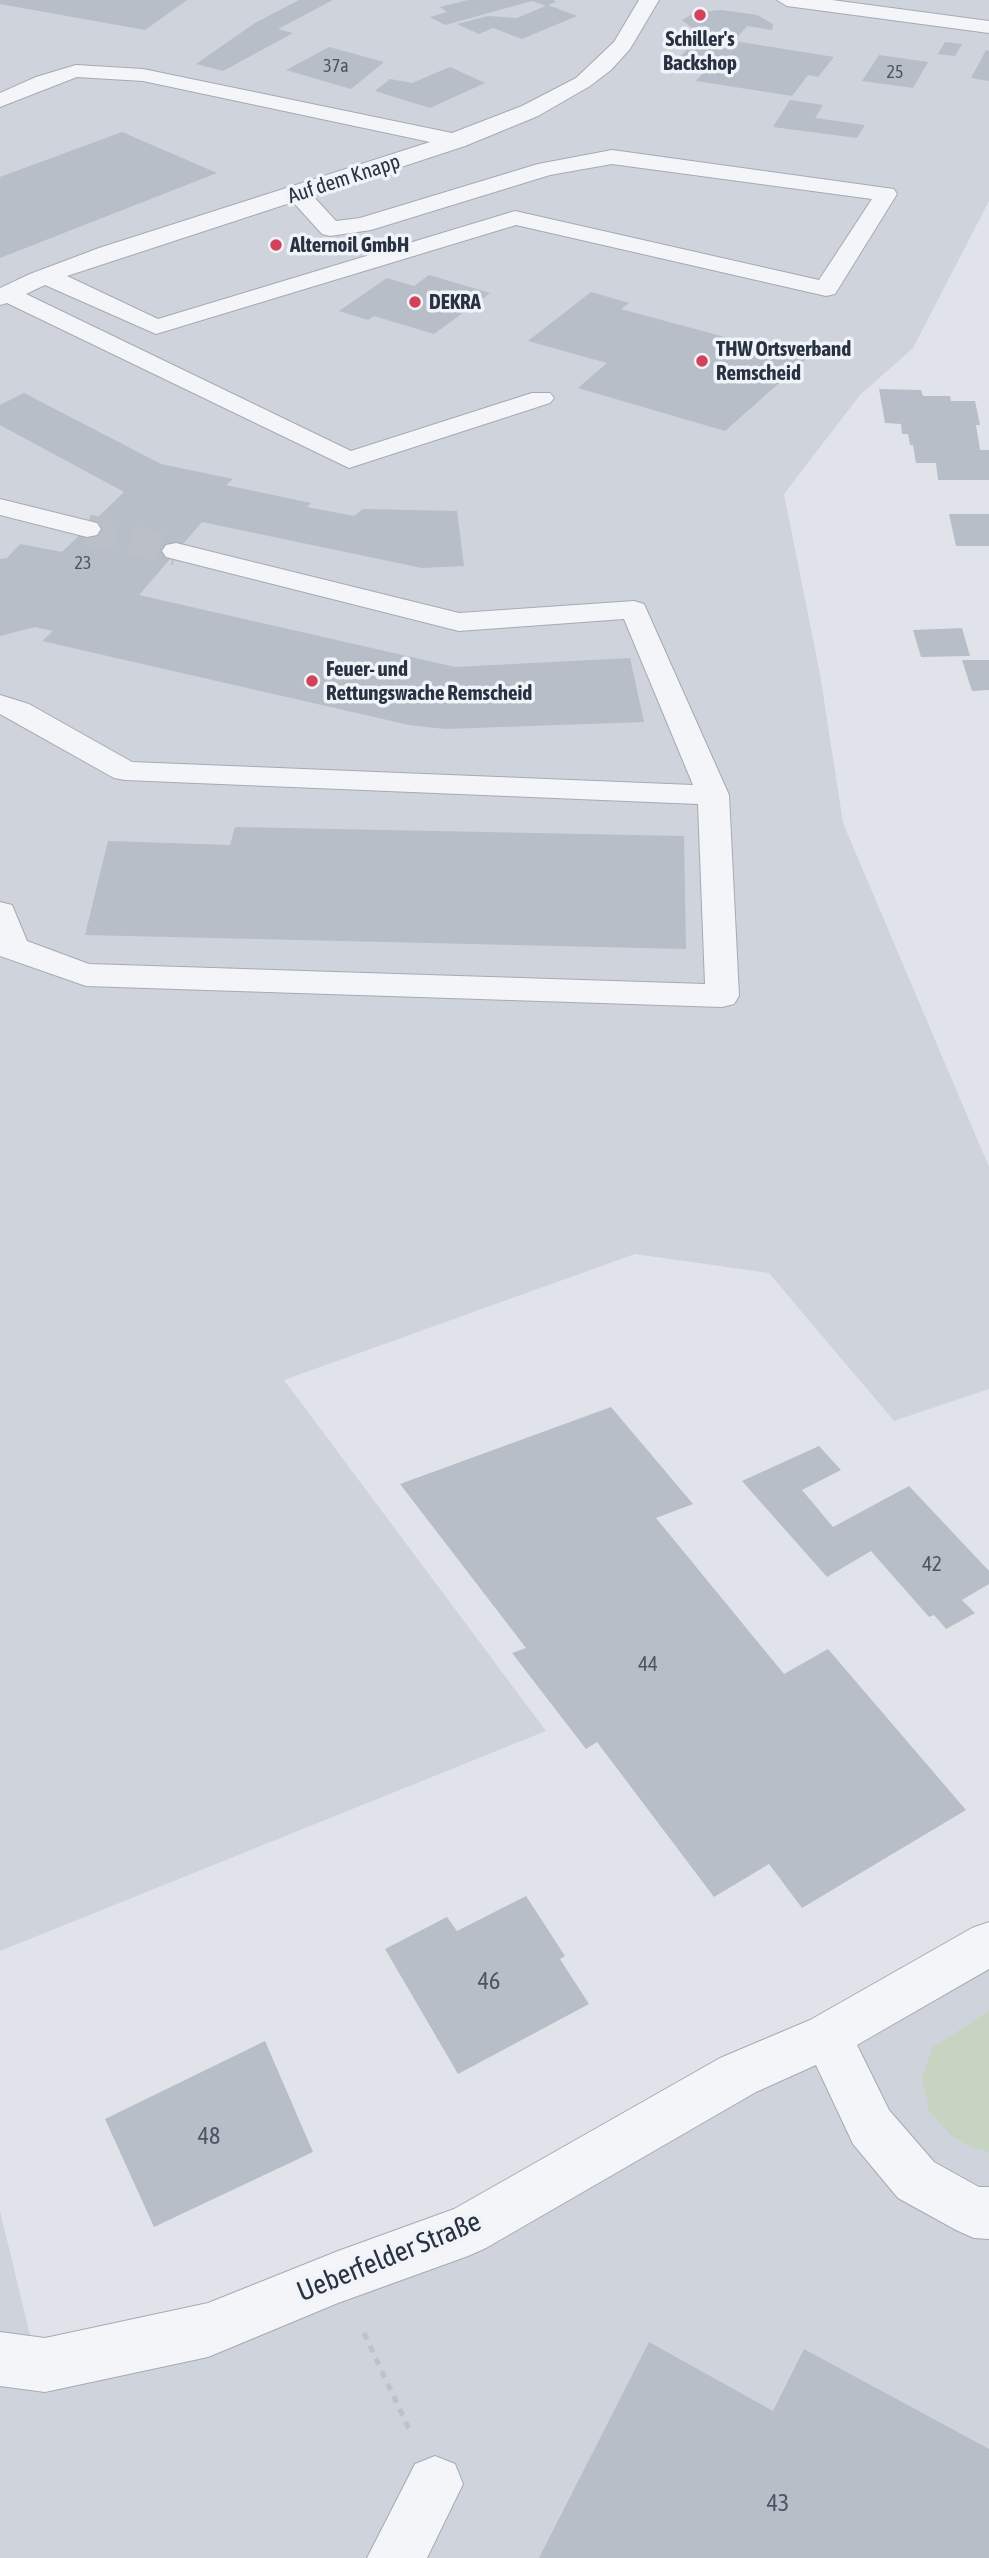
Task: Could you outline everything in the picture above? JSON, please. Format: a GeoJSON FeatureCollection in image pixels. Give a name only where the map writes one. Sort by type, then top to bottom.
{"type":"FeatureCollection","features":[{"type":"Feature","properties":{"kind":"street","name":"Auf dem Knapp"},"geometry":{"type":"LineString","coordinates":[[3,296],[107,253],[457,141],[530,111],[583,82],[623,45],[649,0]]}},
{"type":"Feature","properties":{"kind":"street"},"geometry":{"type":"LineString","coordinates":[[787,0],[989,27]]}},
{"type":"Feature","properties":{"kind":"street"},"geometry":{"type":"LineString","coordinates":[[0,101],[43,81],[76,71],[143,75],[457,141]]}},
{"type":"Feature","properties":{"kind":"street"},"geometry":{"type":"LineString","coordinates":[[46,276],[156,327],[515,218],[826,289],[886,194],[612,158],[546,169],[363,225],[330,229],[298,193]]}},
{"type":"Feature","properties":{"kind":"street"},"geometry":{"type":"LineString","coordinates":[[3,296],[349,460],[541,398]]}},
{"type":"Feature","properties":{"kind":"street"},"geometry":{"type":"LineString","coordinates":[[0,507],[87,528]]}},
{"type":"Feature","properties":{"kind":"street"},"geometry":{"type":"LineString","coordinates":[[0,912],[12,948],[86,975],[722,996],[720,897],[712,795],[635,610],[458,622],[176,551]]}},
{"type":"Feature","properties":{"kind":"street"},"geometry":{"type":"LineString","coordinates":[[0,704],[18,710],[125,771],[712,795]]}},
{"type":"Feature","properties":{"kind":"street","name":"Ueberfelder Straße"},"geometry":{"type":"LineString","coordinates":[[0,2359],[45,2365],[208,2330],[338,2277],[468,2230],[738,2075],[827,2036],[989,1944]]}},
{"type":"Feature","properties":{"kind":"street"},"geometry":{"type":"LineString","coordinates":[[827,2036],[871,2127],[916,2180],[974,2212],[989,2213]]}},
{"type":"Feature","properties":{"kind":"street"},"geometry":{"type":"LineString","coordinates":[[396,2558],[435,2484]]}},
{"type":"Feature","properties":{"kind":"path"},"geometry":{"type":"LineString","coordinates":[[338,2277],[435,2484]]}},
{"type":"Feature","properties":{"kind":"shaded area"},"geometry":{"type":"Polygon","coordinates":[[[0,0],[989,0],[989,201],[913,348],[860,395],[784,494],[820,674],[843,823],[989,1167],[989,1389],[894,1421],[769,1273],[635,1254],[284,1380],[546,1731],[0,1951],[0,0]]]}},
{"type":"Feature","properties":{"kind":"shaded area"},"geometry":{"type":"Polygon","coordinates":[[[989,1944],[989,2558],[0,2558],[0,2211],[36,2360],[238,2327],[989,1944]]]}},
{"type":"Feature","properties":{"kind":"green space"},"geometry":{"type":"Polygon","coordinates":[[[989,2011],[989,2152],[972,2147],[952,2136],[929,2111],[922,2079],[932,2048],[989,2011]]]}},
{"type":"Feature","properties":{"kind":"building"},"geometry":{"type":"Polygon","coordinates":[[[0,0],[187,0],[145,30],[0,4],[0,0]]]}},
{"type":"Feature","properties":{"kind":"building"},"geometry":{"type":"Polygon","coordinates":[[[299,0],[333,0],[278,29],[293,33],[223,71],[196,64],[255,23],[299,0]]]}},
{"type":"Feature","properties":{"kind":"building"},"geometry":{"type":"Polygon","coordinates":[[[468,0],[553,0],[556,2],[546,6],[532,1],[445,25],[430,17],[447,12],[440,7],[468,0]]]}},
{"type":"Feature","properties":{"kind":"building"},"geometry":{"type":"Polygon","coordinates":[[[548,5],[577,16],[522,39],[493,28],[479,34],[457,24],[488,16],[517,18],[548,5]]]}},
{"type":"Feature","properties":{"kind":"building"},"geometry":{"type":"Polygon","coordinates":[[[722,10],[757,15],[773,24],[772,30],[747,26],[734,41],[834,57],[818,77],[808,75],[792,96],[696,81],[713,61],[681,56],[699,36],[693,35],[697,32],[682,20],[696,12],[722,10]]]}},
{"type":"Feature","properties":{"kind":"building"},"geometry":{"type":"Polygon","coordinates":[[[945,42],[962,44],[955,56],[938,54],[945,42]]]}},
{"type":"Feature","properties":{"kind":"building"},"geometry":{"type":"Polygon","coordinates":[[[329,47],[384,62],[351,89],[286,70],[329,47]]]}},
{"type":"Feature","properties":{"kind":"building"},"geometry":{"type":"Polygon","coordinates":[[[986,50],[989,51],[989,81],[971,78],[986,50]]]}},
{"type":"Feature","properties":{"kind":"building"},"geometry":{"type":"Polygon","coordinates":[[[879,55],[928,62],[913,88],[862,81],[879,55]]]}},
{"type":"Feature","properties":{"kind":"building"},"geometry":{"type":"Polygon","coordinates":[[[450,67],[485,83],[430,108],[375,91],[390,79],[412,83],[450,67]]]}},
{"type":"Feature","properties":{"kind":"building"},"geometry":{"type":"Polygon","coordinates":[[[790,100],[823,105],[815,118],[865,125],[857,138],[773,127],[790,100]]]}},
{"type":"Feature","properties":{"kind":"building"},"geometry":{"type":"Polygon","coordinates":[[[122,132],[217,173],[0,258],[0,177],[122,132]]]}},
{"type":"Feature","properties":{"kind":"building","name":"DEKRA"},"geometry":{"type":"Polygon","coordinates":[[[429,275],[490,293],[434,334],[374,316],[368,320],[339,311],[387,278],[414,286],[429,275]]]}},
{"type":"Feature","properties":{"kind":"building","name":"THW Ortsverband Remscheid"},"geometry":{"type":"Polygon","coordinates":[[[591,292],[629,303],[621,309],[806,359],[725,431],[578,388],[607,363],[528,341],[591,292]]]}},
{"type":"Feature","properties":{"kind":"building"},"geometry":{"type":"Polygon","coordinates":[[[879,389],[921,390],[923,396],[950,396],[951,401],[975,401],[980,425],[976,425],[980,450],[989,450],[989,480],[938,480],[936,463],[916,463],[913,445],[910,445],[908,434],[902,434],[901,424],[885,423],[879,389]]]}},
{"type":"Feature","properties":{"kind":"building"},"geometry":{"type":"Polygon","coordinates":[[[24,393],[161,464],[233,479],[226,485],[311,503],[307,507],[354,516],[363,509],[457,511],[464,566],[422,568],[202,522],[139,595],[455,667],[630,658],[644,722],[445,729],[409,725],[42,641],[53,631],[35,627],[0,636],[0,559],[7,558],[20,544],[62,552],[124,492],[0,425],[0,405],[24,393]]]}},
{"type":"Feature","properties":{"kind":"building"},"geometry":{"type":"Polygon","coordinates":[[[949,514],[989,514],[989,546],[956,546],[949,514]]]}},
{"type":"Feature","properties":{"kind":"building"},"geometry":{"type":"Polygon","coordinates":[[[962,628],[970,656],[921,657],[913,630],[962,628]]]}},
{"type":"Feature","properties":{"kind":"building"},"geometry":{"type":"Polygon","coordinates":[[[962,660],[989,660],[989,690],[972,691],[962,660]]]}},
{"type":"Feature","properties":{"kind":"building"},"geometry":{"type":"Polygon","coordinates":[[[235,827],[684,836],[686,949],[85,935],[108,841],[230,845],[235,827]]]}},
{"type":"Feature","properties":{"kind":"building"},"geometry":{"type":"Polygon","coordinates":[[[611,1407],[693,1504],[656,1518],[784,1674],[828,1649],[966,1810],[802,1908],[769,1864],[714,1897],[597,1742],[586,1749],[512,1653],[526,1648],[400,1484],[611,1407]]]}},
{"type":"Feature","properties":{"kind":"building"},"geometry":{"type":"Polygon","coordinates":[[[819,1446],[841,1470],[802,1490],[833,1527],[909,1486],[989,1571],[989,1584],[962,1600],[975,1613],[946,1629],[934,1615],[929,1617],[871,1551],[827,1577],[742,1481],[819,1446]]]}},
{"type":"Feature","properties":{"kind":"building"},"geometry":{"type":"Polygon","coordinates":[[[526,1896],[565,1956],[560,1959],[589,2004],[458,2074],[385,1949],[447,1917],[457,1931],[526,1896]]]}},
{"type":"Feature","properties":{"kind":"building"},"geometry":{"type":"Polygon","coordinates":[[[265,2041],[313,2152],[154,2227],[105,2119],[265,2041]]]}},
{"type":"Feature","properties":{"kind":"building"},"geometry":{"type":"Polygon","coordinates":[[[649,2342],[773,2411],[804,2349],[989,2449],[989,2558],[539,2558],[649,2342]]]}},
{"type":"Feature","properties":{"kind":"tunnel"},"geometry":{"type":"LineString","coordinates":[[87,529],[176,551]]}},
{"type":"Feature","properties":{"kind":"place","name":"Schiller's Backshop"},"geometry":{"type":"Point","coordinates":[700,15]}},
{"type":"Feature","properties":{"kind":"place","name":"Alternoil GmbH"},"geometry":{"type":"Point","coordinates":[276,245]}},
{"type":"Feature","properties":{"kind":"place","name":"DEKRA"},"geometry":{"type":"Point","coordinates":[415,302]}},
{"type":"Feature","properties":{"kind":"place","name":"THW Ortsverband Remscheid"},"geometry":{"type":"Point","coordinates":[702,361]}},
{"type":"Feature","properties":{"kind":"place","name":"Feuer- und Rettungswache Remscheid"},"geometry":{"type":"Point","coordinates":[312,681]}}]}
